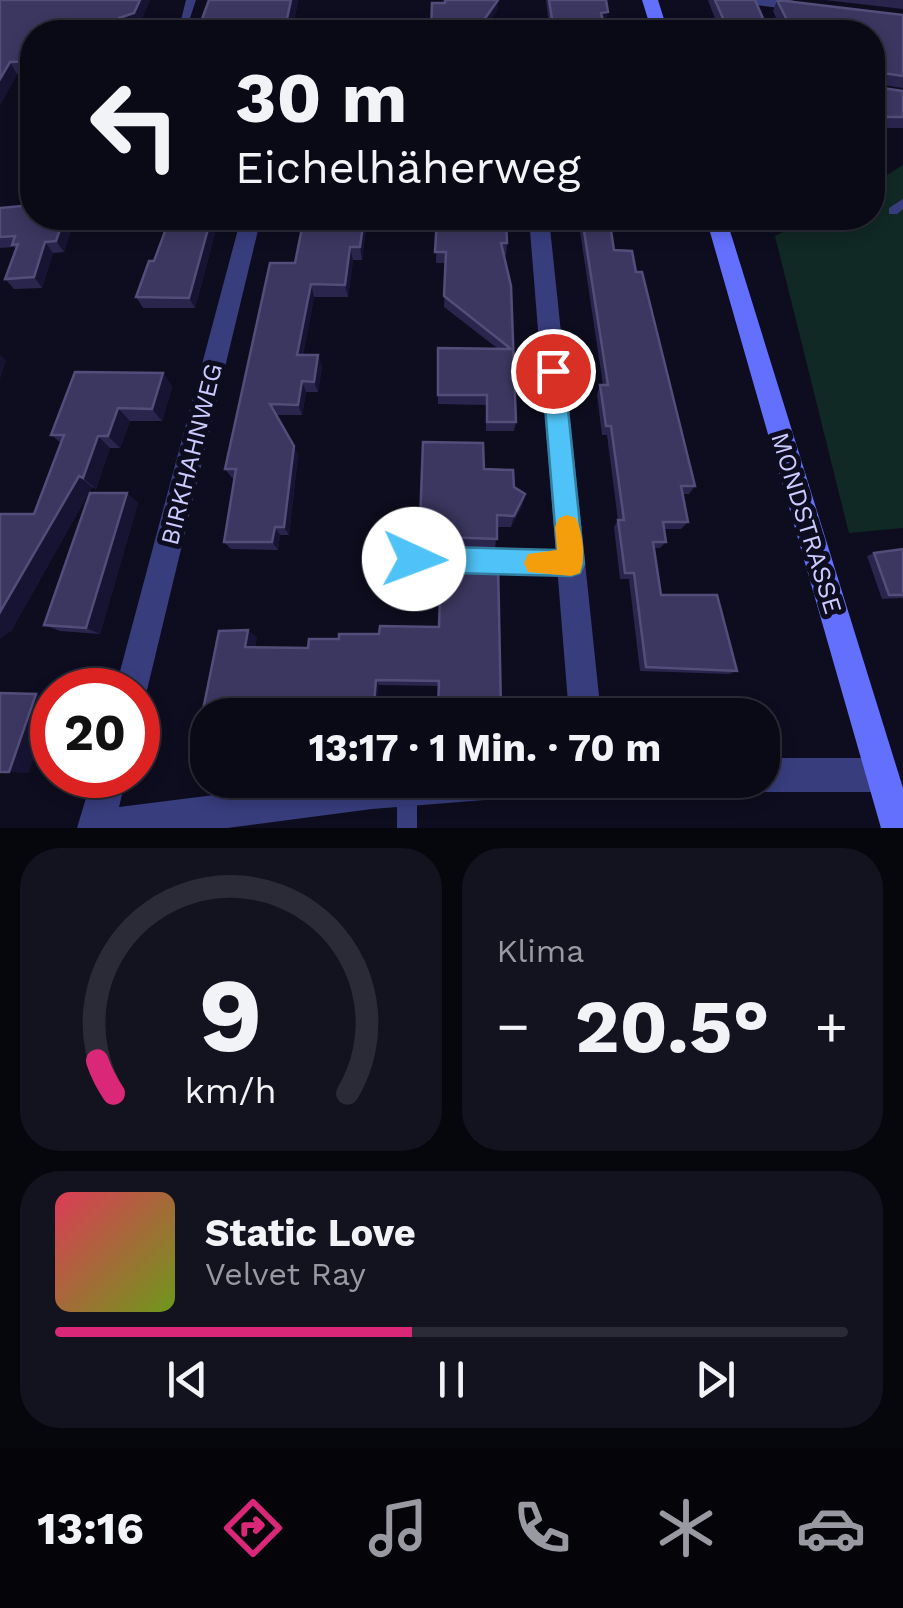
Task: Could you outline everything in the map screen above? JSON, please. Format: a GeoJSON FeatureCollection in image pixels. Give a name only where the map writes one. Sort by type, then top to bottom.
{"type":"FeatureCollection","features":[{"type":"Feature","properties":{"kind":"street"},"geometry":{"type":"LineString","coordinates":[[756,0],[830,9]]}},
{"type":"Feature","properties":{"kind":"street"},"geometry":{"type":"LineString","coordinates":[[756,0],[764,16]]}},
{"type":"Feature","properties":{"kind":"street","name":"BIRKHAHNWEG"},"geometry":{"type":"LineString","coordinates":[[137,668],[248,230]]}},
{"type":"Feature","properties":{"kind":"street"},"geometry":{"type":"LineString","coordinates":[[540,230],[583,698]]}},
{"type":"Feature","properties":{"kind":"street","name":"MONDSTRASSE"},"geometry":{"type":"LineString","coordinates":[[720,230],[898,828]]}},
{"type":"Feature","properties":{"kind":"street"},"geometry":{"type":"LineString","coordinates":[[780,775],[882,775]]}},
{"type":"Feature","properties":{"kind":"street"},"geometry":{"type":"LineString","coordinates":[[103,798],[95,828],[341,798]]}},
{"type":"Feature","properties":{"kind":"lane"},"geometry":{"type":"LineString","coordinates":[[414,559],[571,564]]}},
{"type":"Feature","properties":{"kind":"lane"},"geometry":{"type":"LineString","coordinates":[[407,798],[408,828]]}},
{"type":"Feature","properties":{"kind":"green space"},"geometry":{"type":"Polygon","coordinates":[[[903,165],[903,528],[849,533],[775,236],[787,230],[885,230],[885,176],[903,165]]]}},
{"type":"Feature","properties":{"kind":"building"},"geometry":{"type":"Polygon","coordinates":[[[0,0],[140,0],[134,13],[119,20],[20,20],[20,62],[10,62],[0,79],[0,0]]]}},
{"type":"Feature","properties":{"kind":"building"},"geometry":{"type":"Polygon","coordinates":[[[209,0],[291,0],[287,19],[202,19],[209,0]]]}},
{"type":"Feature","properties":{"kind":"building"},"geometry":{"type":"Polygon","coordinates":[[[498,0],[484,20],[431,20],[432,3],[498,0]]]}},
{"type":"Feature","properties":{"kind":"building"},"geometry":{"type":"Polygon","coordinates":[[[549,0],[606,0],[608,12],[601,13],[603,20],[552,20],[549,0]]]}},
{"type":"Feature","properties":{"kind":"building"},"geometry":{"type":"Polygon","coordinates":[[[715,0],[755,0],[764,20],[724,20],[715,0]]]}},
{"type":"Feature","properties":{"kind":"building"},"geometry":{"type":"Polygon","coordinates":[[[777,0],[903,15],[903,76],[885,73],[885,20],[787,20],[777,0]]]}},
{"type":"Feature","properties":{"kind":"building"},"geometry":{"type":"Polygon","coordinates":[[[885,88],[903,91],[903,117],[885,117],[885,88]]]}},
{"type":"Feature","properties":{"kind":"building"},"geometry":{"type":"Polygon","coordinates":[[[20,206],[20,230],[60,230],[56,241],[45,242],[34,277],[5,279],[18,244],[12,245],[15,236],[0,237],[0,208],[20,206]]]}},
{"type":"Feature","properties":{"kind":"building"},"geometry":{"type":"Polygon","coordinates":[[[166,230],[208,230],[189,298],[136,297],[149,261],[154,261],[166,230]]]}},
{"type":"Feature","properties":{"kind":"building"},"geometry":{"type":"Polygon","coordinates":[[[302,230],[362,230],[360,247],[350,247],[345,285],[311,284],[297,355],[318,355],[314,382],[302,381],[298,405],[270,404],[294,446],[284,527],[275,527],[272,542],[224,542],[236,469],[225,469],[270,263],[295,263],[302,230]]]}},
{"type":"Feature","properties":{"kind":"building"},"geometry":{"type":"Polygon","coordinates":[[[436,230],[506,230],[507,243],[501,243],[511,286],[516,422],[487,422],[487,395],[438,395],[438,348],[511,349],[444,296],[446,252],[435,252],[436,230]]]}},
{"type":"Feature","properties":{"kind":"building"},"geometry":{"type":"Polygon","coordinates":[[[584,230],[611,230],[614,250],[632,251],[636,272],[642,272],[695,486],[681,486],[688,522],[663,522],[666,542],[653,542],[661,595],[717,595],[737,671],[646,667],[634,573],[625,573],[618,520],[624,520],[611,426],[606,426],[600,385],[608,385],[584,230]]]}},
{"type":"Feature","properties":{"kind":"building"},"geometry":{"type":"Polygon","coordinates":[[[75,372],[163,373],[152,409],[118,408],[108,436],[98,436],[83,478],[79,476],[0,612],[0,514],[34,514],[64,435],[51,435],[75,372]]]}},
{"type":"Feature","properties":{"kind":"building"},"geometry":{"type":"Polygon","coordinates":[[[423,442],[483,443],[484,469],[513,470],[514,487],[525,494],[514,516],[497,515],[497,539],[442,537],[442,525],[420,524],[423,442]]]}},
{"type":"Feature","properties":{"kind":"building"},"geometry":{"type":"Polygon","coordinates":[[[90,493],[127,493],[86,628],[44,625],[90,493]]]}},
{"type":"Feature","properties":{"kind":"building"},"geometry":{"type":"Polygon","coordinates":[[[903,549],[903,595],[889,595],[874,553],[903,549]]]}},
{"type":"Feature","properties":{"kind":"building"},"geometry":{"type":"Polygon","coordinates":[[[441,562],[498,564],[501,698],[438,698],[439,681],[376,680],[374,698],[205,698],[219,631],[248,630],[245,647],[308,648],[309,639],[379,634],[380,626],[439,627],[441,562]]]}},
{"type":"Feature","properties":{"kind":"building"},"geometry":{"type":"Polygon","coordinates":[[[0,693],[30,694],[30,711],[9,772],[0,772],[0,693]]]}},
{"type":"Feature","properties":{"kind":"slow traffic"},"geometry":{"type":"LineString","coordinates":[[537,563],[571,564],[567,527]]}},
{"type":"Feature","properties":{"kind":"route"},"geometry":{"type":"LineString","coordinates":[[414,559],[571,564],[553,371]]}}]}
